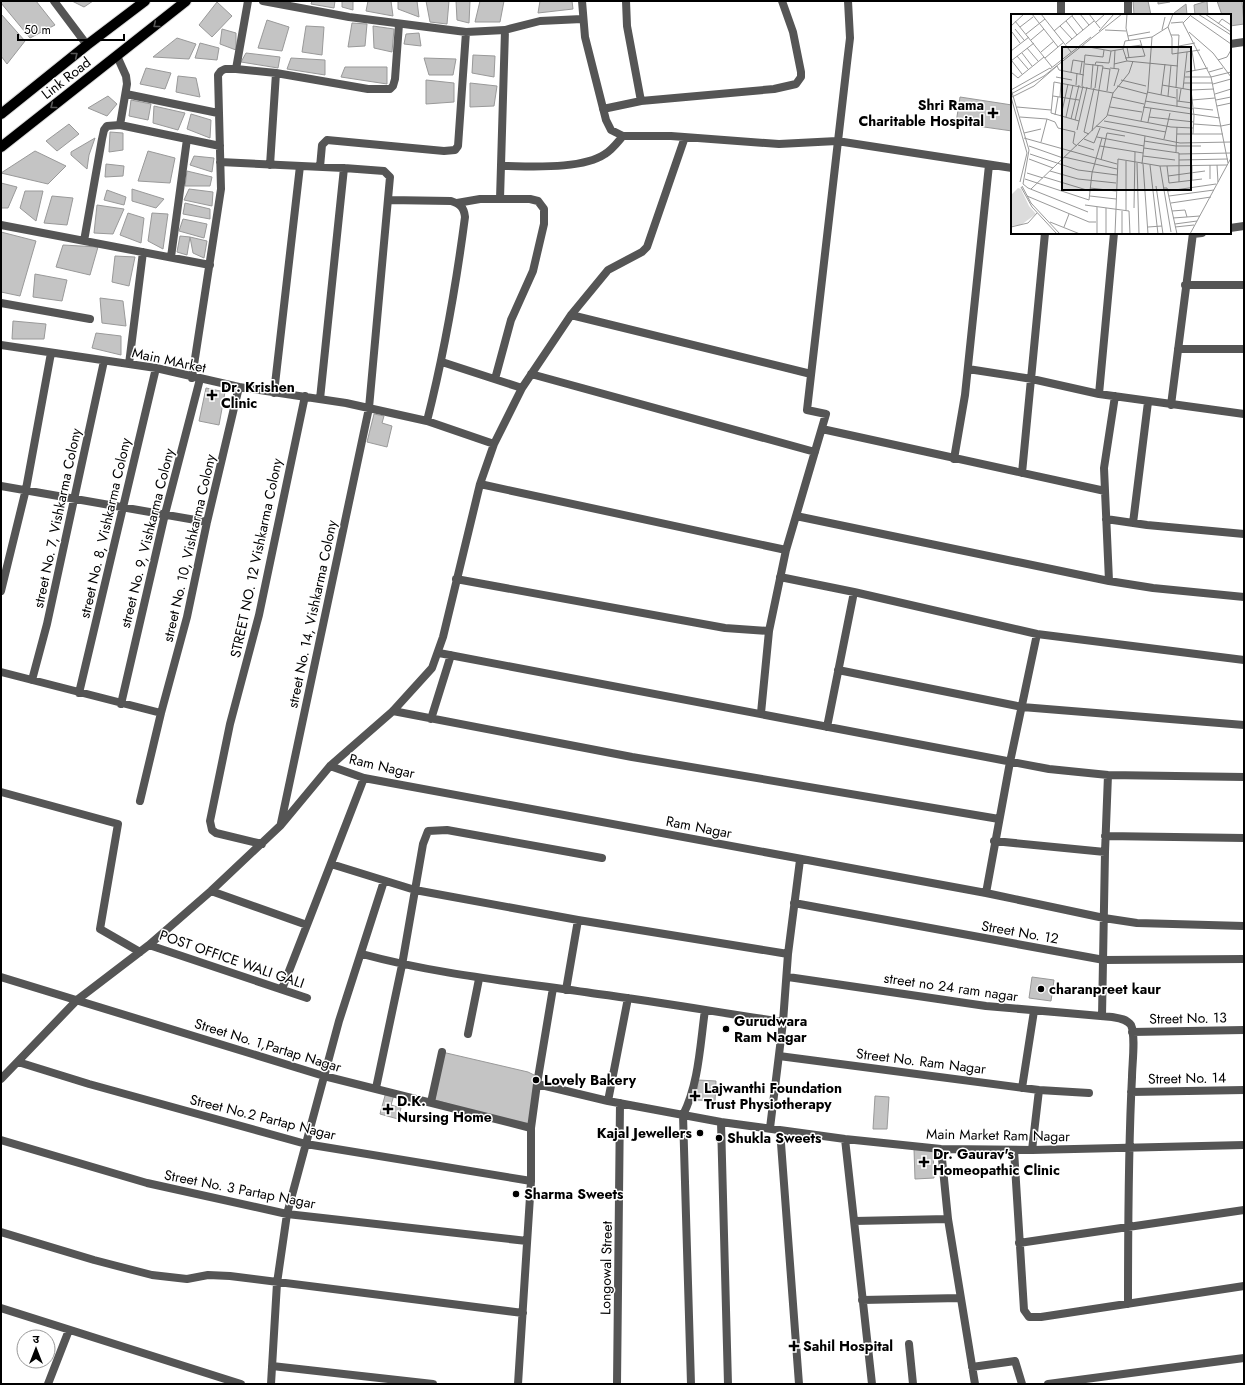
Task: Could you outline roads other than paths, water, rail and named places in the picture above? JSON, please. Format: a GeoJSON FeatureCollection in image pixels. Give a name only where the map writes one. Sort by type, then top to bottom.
{"type":"FeatureCollection","features":[{"type":"Feature","properties":{"kind":"main road","name":"Link Road"},"geometry":{"type":"LineString","coordinates":[[1,114],[145,1]]}},
{"type":"Feature","properties":{"kind":"main road","name":"Link Road"},"geometry":{"type":"LineString","coordinates":[[1,147],[186,1]]}},
{"type":"Feature","properties":{"kind":"street"},"geometry":{"type":"LineString","coordinates":[[54,1],[87,45]]}},
{"type":"Feature","properties":{"kind":"street"},"geometry":{"type":"LineString","coordinates":[[248,1],[236,69],[276,73],[368,88],[390,90],[394,86],[395,79],[399,24]]}},
{"type":"Feature","properties":{"kind":"street"},"geometry":{"type":"LineString","coordinates":[[263,1],[349,18],[466,32],[505,30],[540,21],[582,19]]}},
{"type":"Feature","properties":{"kind":"street"},"geometry":{"type":"LineString","coordinates":[[582,1],[582,19],[585,37],[603,109],[611,130],[623,136],[685,137],[779,144],[837,141],[1011,168]]}},
{"type":"Feature","properties":{"kind":"street"},"geometry":{"type":"LineString","coordinates":[[626,1],[628,26],[641,101]]}},
{"type":"Feature","properties":{"kind":"street"},"geometry":{"type":"LineString","coordinates":[[603,109],[641,101],[774,88],[796,84],[801,77],[801,72],[793,32],[782,1]]}},
{"type":"Feature","properties":{"kind":"street"},"geometry":{"type":"LineString","coordinates":[[761,713],[769,631],[780,577],[786,550],[826,414],[807,410],[850,38],[848,1]]}},
{"type":"Feature","properties":{"kind":"street"},"geometry":{"type":"LineString","coordinates":[[1061,1],[1061,14]]}},
{"type":"Feature","properties":{"kind":"street"},"geometry":{"type":"LineString","coordinates":[[1128,1],[1128,14]]}},
{"type":"Feature","properties":{"kind":"street"},"geometry":{"type":"LineString","coordinates":[[500,199],[505,30]]}},
{"type":"Feature","properties":{"kind":"street"},"geometry":{"type":"LineString","coordinates":[[320,167],[322,145],[327,140],[444,151],[455,150],[458,146],[466,32]]}},
{"type":"Feature","properties":{"kind":"street"},"geometry":{"type":"LineString","coordinates":[[1231,44],[1244,42]]}},
{"type":"Feature","properties":{"kind":"street"},"geometry":{"type":"LineString","coordinates":[[117,56],[126,76],[126,94],[120,125]]}},
{"type":"Feature","properties":{"kind":"street","name":"street No. 9, Vishkarma Colony"},"geometry":{"type":"LineString","coordinates":[[121,704],[196,378],[221,189],[218,75],[225,69],[236,69]]}},
{"type":"Feature","properties":{"kind":"street"},"geometry":{"type":"LineString","coordinates":[[270,165],[276,73]]}},
{"type":"Feature","properties":{"kind":"street"},"geometry":{"type":"LineString","coordinates":[[126,94],[218,113]]}},
{"type":"Feature","properties":{"kind":"street"},"geometry":{"type":"LineString","coordinates":[[84,241],[104,130],[107,126],[120,125],[220,146]]}},
{"type":"Feature","properties":{"kind":"street"},"geometry":{"type":"LineString","coordinates":[[501,166],[572,165],[584,163],[604,155],[623,136]]}},
{"type":"Feature","properties":{"kind":"street"},"geometry":{"type":"LineString","coordinates":[[1,1079],[5,1070],[18,1062],[77,1000],[140,952],[211,891],[262,844],[281,825],[330,766],[394,711],[432,668],[439,653],[480,484],[494,444],[522,388],[572,315],[608,270],[642,252],[647,246],[685,137]]}},
{"type":"Feature","properties":{"kind":"street"},"geometry":{"type":"LineString","coordinates":[[171,257],[187,139]]}},
{"type":"Feature","properties":{"kind":"street","name":"street No. 14, Vishkarma Colony"},"geometry":{"type":"LineString","coordinates":[[220,162],[384,171],[390,177],[369,408],[281,825]]}},
{"type":"Feature","properties":{"kind":"street"},"geometry":{"type":"LineString","coordinates":[[954,459],[968,369],[988,165]]}},
{"type":"Feature","properties":{"kind":"street"},"geometry":{"type":"LineString","coordinates":[[274,393],[300,166]]}},
{"type":"Feature","properties":{"kind":"street"},"geometry":{"type":"LineString","coordinates":[[320,399],[344,168]]}},
{"type":"Feature","properties":{"kind":"street"},"geometry":{"type":"LineString","coordinates":[[388,200],[450,201],[457,203],[470,200],[530,199],[538,201],[544,209],[545,214],[533,271],[511,320],[495,379]]}},
{"type":"Feature","properties":{"kind":"street"},"geometry":{"type":"LineString","coordinates":[[427,422],[442,362],[465,217],[464,210],[457,203]]}},
{"type":"Feature","properties":{"kind":"street"},"geometry":{"type":"LineString","coordinates":[[1,225],[210,265]]}},
{"type":"Feature","properties":{"kind":"street"},"geometry":{"type":"LineString","coordinates":[[1231,228],[1244,226]]}},
{"type":"Feature","properties":{"kind":"street"},"geometry":{"type":"LineString","coordinates":[[1022,473],[1045,234]]}},
{"type":"Feature","properties":{"kind":"street"},"geometry":{"type":"LineString","coordinates":[[1099,394],[1114,234]]}},
{"type":"Feature","properties":{"kind":"street"},"geometry":{"type":"LineString","coordinates":[[1171,405],[1193,234]]}},
{"type":"Feature","properties":{"kind":"street"},"geometry":{"type":"LineString","coordinates":[[129,364],[143,252]]}},
{"type":"Feature","properties":{"kind":"street"},"geometry":{"type":"LineString","coordinates":[[1186,286],[1244,285]]}},
{"type":"Feature","properties":{"kind":"street"},"geometry":{"type":"LineString","coordinates":[[1,303],[90,319]]}},
{"type":"Feature","properties":{"kind":"street"},"geometry":{"type":"LineString","coordinates":[[572,315],[811,374]]}},
{"type":"Feature","properties":{"kind":"street","name":"Main MArket"},"geometry":{"type":"LineString","coordinates":[[1,345],[51,354],[156,368],[239,387],[274,393],[305,396],[369,408],[427,422],[494,444]]}},
{"type":"Feature","properties":{"kind":"street"},"geometry":{"type":"LineString","coordinates":[[1178,349],[1244,349]]}},
{"type":"Feature","properties":{"kind":"street"},"geometry":{"type":"LineString","coordinates":[[1,591],[26,489],[51,354]]}},
{"type":"Feature","properties":{"kind":"street","name":"street No. 7, Vishkarma Colony"},"geometry":{"type":"LineString","coordinates":[[32,680],[47,624],[104,361]]}},
{"type":"Feature","properties":{"kind":"street"},"geometry":{"type":"LineString","coordinates":[[442,362],[522,388]]}},
{"type":"Feature","properties":{"kind":"street","name":"street No. 8, Vishkarma Colony"},"geometry":{"type":"LineString","coordinates":[[79,693],[156,368]]}},
{"type":"Feature","properties":{"kind":"street"},"geometry":{"type":"LineString","coordinates":[[968,369],[1032,379],[1099,394],[1148,402],[1244,414]]}},
{"type":"Feature","properties":{"kind":"street"},"geometry":{"type":"LineString","coordinates":[[531,374],[815,452]]}},
{"type":"Feature","properties":{"kind":"street","name":"street No. 10, Vishkarma Colony"},"geometry":{"type":"LineString","coordinates":[[140,801],[161,713],[187,618],[207,522],[239,387]]}},
{"type":"Feature","properties":{"kind":"street","name":"STREET NO. 12 Vishkarma Colony"},"geometry":{"type":"LineString","coordinates":[[262,844],[222,836],[212,830],[210,821],[230,724],[259,615],[305,396]]}},
{"type":"Feature","properties":{"kind":"street"},"geometry":{"type":"LineString","coordinates":[[1109,581],[1104,468],[1115,396]]}},
{"type":"Feature","properties":{"kind":"street"},"geometry":{"type":"LineString","coordinates":[[1132,523],[1148,402]]}},
{"type":"Feature","properties":{"kind":"street"},"geometry":{"type":"LineString","coordinates":[[822,429],[1105,491]]}},
{"type":"Feature","properties":{"kind":"street"},"geometry":{"type":"LineString","coordinates":[[480,484],[786,550]]}},
{"type":"Feature","properties":{"kind":"street"},"geometry":{"type":"LineString","coordinates":[[1,486],[26,489],[207,522]]}},
{"type":"Feature","properties":{"kind":"street"},"geometry":{"type":"LineString","coordinates":[[796,516],[1109,581],[1153,588],[1244,597]]}},
{"type":"Feature","properties":{"kind":"street"},"geometry":{"type":"LineString","coordinates":[[1106,519],[1244,534]]}},
{"type":"Feature","properties":{"kind":"street"},"geometry":{"type":"LineString","coordinates":[[780,577],[854,592],[1037,634],[1244,660]]}},
{"type":"Feature","properties":{"kind":"street"},"geometry":{"type":"LineString","coordinates":[[456,580],[725,628],[769,631]]}},
{"type":"Feature","properties":{"kind":"street"},"geometry":{"type":"LineString","coordinates":[[827,727],[854,592]]}},
{"type":"Feature","properties":{"kind":"street"},"geometry":{"type":"LineString","coordinates":[[986,893],[994,841],[1037,634]]}},
{"type":"Feature","properties":{"kind":"street"},"geometry":{"type":"LineString","coordinates":[[439,653],[761,713],[1049,769],[1108,775],[1244,777]]}},
{"type":"Feature","properties":{"kind":"street"},"geometry":{"type":"LineString","coordinates":[[431,719],[451,655]]}},
{"type":"Feature","properties":{"kind":"street"},"geometry":{"type":"LineString","coordinates":[[838,670],[1022,707],[1244,725]]}},
{"type":"Feature","properties":{"kind":"street"},"geometry":{"type":"LineString","coordinates":[[1,672],[121,704],[161,713]]}},
{"type":"Feature","properties":{"kind":"street"},"geometry":{"type":"LineString","coordinates":[[394,711],[632,757],[999,819]]}},
{"type":"Feature","properties":{"kind":"street","name":"Ram Nagar"},"geometry":{"type":"LineString","coordinates":[[330,766],[364,778],[800,860],[986,893],[1104,918],[1137,923],[1244,926]]}},
{"type":"Feature","properties":{"kind":"street"},"geometry":{"type":"LineString","coordinates":[[1102,1016],[1105,836],[1108,775]]}},
{"type":"Feature","properties":{"kind":"street"},"geometry":{"type":"LineString","coordinates":[[282,989],[364,778]]}},
{"type":"Feature","properties":{"kind":"street"},"geometry":{"type":"LineString","coordinates":[[1,792],[118,824],[100,929],[140,952]]}},
{"type":"Feature","properties":{"kind":"street"},"geometry":{"type":"LineString","coordinates":[[376,1088],[402,965],[425,836],[428,831],[447,830],[602,858]]}},
{"type":"Feature","properties":{"kind":"street"},"geometry":{"type":"LineString","coordinates":[[1105,836],[1244,838]]}},
{"type":"Feature","properties":{"kind":"street"},"geometry":{"type":"LineString","coordinates":[[994,841],[1105,852]]}},
{"type":"Feature","properties":{"kind":"street"},"geometry":{"type":"LineString","coordinates":[[770,1128],[784,1022],[788,977],[788,954],[800,860]]}},
{"type":"Feature","properties":{"kind":"street"},"geometry":{"type":"LineString","coordinates":[[331,864],[384,882],[416,890],[578,920],[788,954]]}},
{"type":"Feature","properties":{"kind":"street"},"geometry":{"type":"LineString","coordinates":[[271,1384],[277,1283],[287,1214],[339,1021],[362,954],[384,882]]}},
{"type":"Feature","properties":{"kind":"street"},"geometry":{"type":"LineString","coordinates":[[211,891],[307,925]]}},
{"type":"Feature","properties":{"kind":"street","name":"Street No. 12"},"geometry":{"type":"LineString","coordinates":[[794,903],[1104,960],[1244,959]]}},
{"type":"Feature","properties":{"kind":"street"},"geometry":{"type":"LineString","coordinates":[[566,990],[578,920]]}},
{"type":"Feature","properties":{"kind":"street","name":"POST OFFICE WALI GALI"},"geometry":{"type":"LineString","coordinates":[[149,944],[307,998]]}},
{"type":"Feature","properties":{"kind":"street"},"geometry":{"type":"LineString","coordinates":[[362,954],[402,965],[479,979],[628,998],[784,1022]]}},
{"type":"Feature","properties":{"kind":"street","name":"Street No. 1,Partap Nagar"},"geometry":{"type":"LineString","coordinates":[[1,977],[324,1076],[531,1128]]}},
{"type":"Feature","properties":{"kind":"street","name":"street no 24 ram nagar"},"geometry":{"type":"LineString","coordinates":[[788,977],[986,1006],[1112,1016],[1126,1020],[1130,1025],[1132,1032]]}},
{"type":"Feature","properties":{"kind":"street"},"geometry":{"type":"LineString","coordinates":[[468,1034],[479,979]]}},
{"type":"Feature","properties":{"kind":"street"},"geometry":{"type":"LineString","coordinates":[[518,1384],[528,1241],[531,1181],[531,1128],[553,988]]}},
{"type":"Feature","properties":{"kind":"street"},"geometry":{"type":"LineString","coordinates":[[608,1101],[628,998]]}},
{"type":"Feature","properties":{"kind":"street"},"geometry":{"type":"LineString","coordinates":[[691,1384],[684,1115],[691,1100],[694,1085],[705,1010]]}},
{"type":"Feature","properties":{"kind":"street"},"geometry":{"type":"LineString","coordinates":[[1022,1088],[1034,1011]]}},
{"type":"Feature","properties":{"kind":"street","name":"Street No. 13"},"geometry":{"type":"LineString","coordinates":[[1132,1032],[1244,1030]]}},
{"type":"Feature","properties":{"kind":"street"},"geometry":{"type":"LineString","coordinates":[[1128,1304],[1128,1148],[1132,1032]]}},
{"type":"Feature","properties":{"kind":"street"},"geometry":{"type":"LineString","coordinates":[[431,1102],[442,1052]]}},
{"type":"Feature","properties":{"kind":"street","name":"Street No. Ram Nagar"},"geometry":{"type":"LineString","coordinates":[[779,1056],[1022,1088],[1089,1093]]}},
{"type":"Feature","properties":{"kind":"street","name":"Street No.2 Partap Nagar"},"geometry":{"type":"LineString","coordinates":[[18,1062],[89,1084],[306,1144],[531,1181]]}},
{"type":"Feature","properties":{"kind":"street","name":"Main Market Ram Nagar"},"geometry":{"type":"LineString","coordinates":[[537,1084],[608,1101],[721,1122],[845,1139],[941,1149],[1032,1150],[1244,1145]]}},
{"type":"Feature","properties":{"kind":"street"},"geometry":{"type":"LineString","coordinates":[[1032,1150],[1039,1090]]}},
{"type":"Feature","properties":{"kind":"street","name":"Street No. 14"},"geometry":{"type":"LineString","coordinates":[[1131,1092],[1244,1090]]}},
{"type":"Feature","properties":{"kind":"street","name":"Longowal Street"},"geometry":{"type":"LineString","coordinates":[[617,1384],[620,1103]]}},
{"type":"Feature","properties":{"kind":"street"},"geometry":{"type":"LineString","coordinates":[[721,1122],[728,1384]]}},
{"type":"Feature","properties":{"kind":"street"},"geometry":{"type":"LineString","coordinates":[[780,1130],[799,1384]]}},
{"type":"Feature","properties":{"kind":"street"},"geometry":{"type":"LineString","coordinates":[[845,1139],[872,1384]]}},
{"type":"Feature","properties":{"kind":"street","name":"Street No. 3 Partap Nagar"},"geometry":{"type":"LineString","coordinates":[[1,1140],[147,1184],[287,1214],[528,1241]]}},
{"type":"Feature","properties":{"kind":"street"},"geometry":{"type":"LineString","coordinates":[[941,1149],[948,1219],[975,1384]]}},
{"type":"Feature","properties":{"kind":"street"},"geometry":{"type":"LineString","coordinates":[[1014,1150],[1024,1310],[1029,1317],[1041,1317],[1244,1286]]}},
{"type":"Feature","properties":{"kind":"street"},"geometry":{"type":"LineString","coordinates":[[1019,1243],[1244,1210]]}},
{"type":"Feature","properties":{"kind":"street"},"geometry":{"type":"LineString","coordinates":[[854,1221],[948,1219]]}},
{"type":"Feature","properties":{"kind":"street"},"geometry":{"type":"LineString","coordinates":[[1,1232],[94,1260],[152,1275],[187,1279],[208,1275],[523,1313]]}},
{"type":"Feature","properties":{"kind":"street"},"geometry":{"type":"LineString","coordinates":[[862,1300],[960,1298]]}},
{"type":"Feature","properties":{"kind":"street"},"geometry":{"type":"LineString","coordinates":[[1,1308],[241,1384]]}},
{"type":"Feature","properties":{"kind":"street"},"geometry":{"type":"LineString","coordinates":[[48,1384],[69,1330]]}},
{"type":"Feature","properties":{"kind":"street"},"geometry":{"type":"LineString","coordinates":[[909,1344],[913,1384]]}},
{"type":"Feature","properties":{"kind":"street"},"geometry":{"type":"LineString","coordinates":[[1048,1384],[1244,1358]]}},
{"type":"Feature","properties":{"kind":"street"},"geometry":{"type":"LineString","coordinates":[[972,1367],[1015,1361],[1022,1384]]}},
{"type":"Feature","properties":{"kind":"street"},"geometry":{"type":"LineString","coordinates":[[272,1366],[433,1384]]}},
{"type":"Feature","properties":{"kind":"place","name":"Shri Rama Charitable Hospital"},"geometry":{"type":"Point","coordinates":[993,113]}},
{"type":"Feature","properties":{"kind":"place","name":"Dr. Krishen Clinic"},"geometry":{"type":"Point","coordinates":[212,395]}},
{"type":"Feature","properties":{"kind":"place","name":"charanpreet kaur"},"geometry":{"type":"Point","coordinates":[1041,989]}},
{"type":"Feature","properties":{"kind":"place","name":"Gurudwara Ram Nagar"},"geometry":{"type":"Point","coordinates":[726,1029]}},
{"type":"Feature","properties":{"kind":"place","name":"Lovely Bakery"},"geometry":{"type":"Point","coordinates":[536,1080]}},
{"type":"Feature","properties":{"kind":"place","name":"Lajwanthi Foundation Trust Physiotherapy"},"geometry":{"type":"Point","coordinates":[695,1096]}},
{"type":"Feature","properties":{"kind":"place","name":"D.K. Nursing Home"},"geometry":{"type":"Point","coordinates":[388,1109]}},
{"type":"Feature","properties":{"kind":"place","name":"Kajal Jewellers"},"geometry":{"type":"Point","coordinates":[700,1133]}},
{"type":"Feature","properties":{"kind":"place","name":"Shukla Sweets"},"geometry":{"type":"Point","coordinates":[719,1138]}},
{"type":"Feature","properties":{"kind":"place","name":"Dr. Gaurav's Homeopathic Clinic"},"geometry":{"type":"Point","coordinates":[924,1162]}},
{"type":"Feature","properties":{"kind":"place","name":"Sharma Sweets"},"geometry":{"type":"Point","coordinates":[516,1194]}},
{"type":"Feature","properties":{"kind":"place","name":"Sahil Hospital"},"geometry":{"type":"Point","coordinates":[794,1346]}}]}
